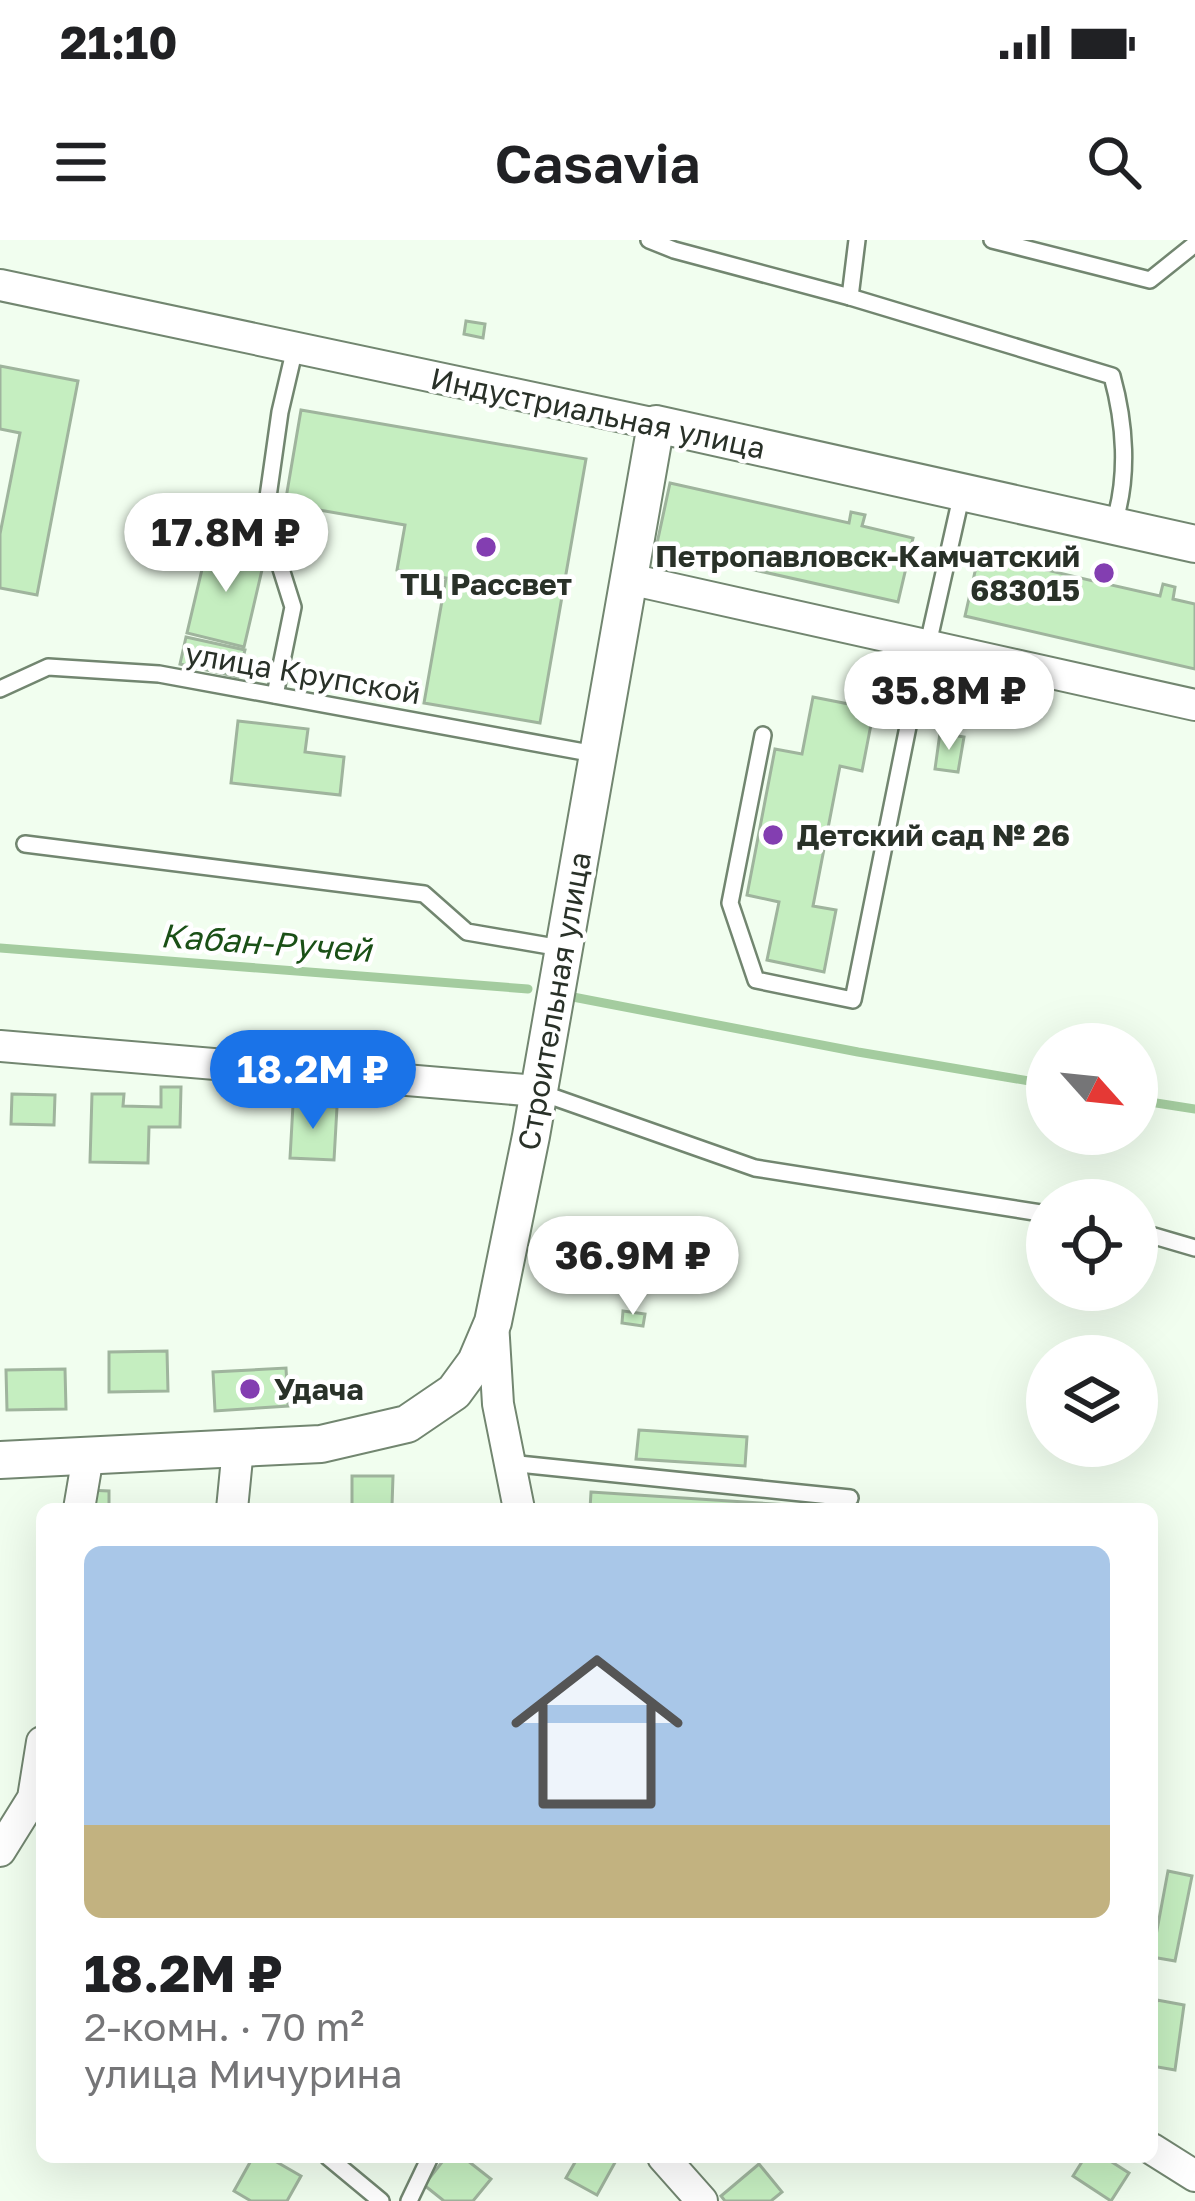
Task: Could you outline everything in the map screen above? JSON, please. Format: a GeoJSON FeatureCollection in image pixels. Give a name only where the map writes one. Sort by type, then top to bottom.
{"type":"FeatureCollection","features":[{"type":"Feature","properties":{"kind":"street","name":"Индустриальная улица"},"geometry":{"type":"LineString","coordinates":[[0,284],[1195,544]]}},
{"type":"Feature","properties":{"kind":"street","name":"Строительная улица"},"geometry":{"type":"LineString","coordinates":[[0,1460],[321,1444],[407,1424],[454,1392],[476,1362],[494,1322],[656,424]]}},
{"type":"Feature","properties":{"kind":"street"},"geometry":{"type":"LineString","coordinates":[[629,579],[1195,705]]}},
{"type":"Feature","properties":{"kind":"street"},"geometry":{"type":"LineString","coordinates":[[0,1046],[537,1091]]}},
{"type":"Feature","properties":{"kind":"street"},"geometry":{"type":"LineString","coordinates":[[494,1322],[498,1404],[518,1503]]}},
{"type":"Feature","properties":{"kind":"street"},"geometry":{"type":"LineString","coordinates":[[233,1503],[238,1448]]}},
{"type":"Feature","properties":{"kind":"street"},"geometry":{"type":"LineString","coordinates":[[80,1503],[88,1456]]}},
{"type":"Feature","properties":{"kind":"street"},"geometry":{"type":"LineString","coordinates":[[0,1851],[33,1798],[36,1779]]}},
{"type":"Feature","properties":{"kind":"street"},"geometry":{"type":"LineString","coordinates":[[1158,2153],[1195,2176]]}},
{"type":"Feature","properties":{"kind":"street"},"geometry":{"type":"LineString","coordinates":[[668,2163],[702,2201]]}},
{"type":"Feature","properties":{"kind":"lane"},"geometry":{"type":"LineString","coordinates":[[649,240],[1112,376],[1122,412],[1123,495],[1113,526]]}},
{"type":"Feature","properties":{"kind":"lane"},"geometry":{"type":"LineString","coordinates":[[850,297],[857,240]]}},
{"type":"Feature","properties":{"kind":"lane"},"geometry":{"type":"LineString","coordinates":[[992,240],[1150,280],[1195,244]]}},
{"type":"Feature","properties":{"kind":"lane"},"geometry":{"type":"LineString","coordinates":[[275,695],[293,607],[265,518],[280,412],[295,348]]}},
{"type":"Feature","properties":{"kind":"lane"},"geometry":{"type":"LineString","coordinates":[[764,735],[730,903],[743,942],[756,980],[853,1000],[920,667],[962,493]]}},
{"type":"Feature","properties":{"kind":"lane","name":"улица Крупской"},"geometry":{"type":"LineString","coordinates":[[0,689],[48,668],[159,674],[598,755]]}},
{"type":"Feature","properties":{"kind":"lane"},"geometry":{"type":"LineString","coordinates":[[25,844],[424,894],[467,932],[563,948]]}},
{"type":"Feature","properties":{"kind":"lane"},"geometry":{"type":"LineString","coordinates":[[537,1091],[755,1168],[1026,1211]]}},
{"type":"Feature","properties":{"kind":"lane"},"geometry":{"type":"LineString","coordinates":[[1158,1237],[1195,1248]]}},
{"type":"Feature","properties":{"kind":"lane"},"geometry":{"type":"LineString","coordinates":[[509,1463],[850,1498]]}},
{"type":"Feature","properties":{"kind":"lane"},"geometry":{"type":"LineString","coordinates":[[335,2163],[381,2201]]}},
{"type":"Feature","properties":{"kind":"lane"},"geometry":{"type":"LineString","coordinates":[[409,2201],[427,2163]]}},
{"type":"Feature","properties":{"kind":"building"},"geometry":{"type":"Polygon","coordinates":[[[466,321],[485,324],[483,338],[464,334],[466,321]]]}},
{"type":"Feature","properties":{"kind":"building"},"geometry":{"type":"Polygon","coordinates":[[[0,366],[78,381],[37,595],[0,588],[0,534],[20,433],[0,429],[0,366]]]}},
{"type":"Feature","properties":{"kind":"building","name":"ТЦ Рассвет"},"geometry":{"type":"Polygon","coordinates":[[[301,410],[586,459],[540,723],[424,703],[446,578],[397,570],[405,525],[285,504],[301,410]]]}},
{"type":"Feature","properties":{"kind":"building"},"geometry":{"type":"Polygon","coordinates":[[[670,483],[849,523],[851,512],[865,515],[862,526],[913,538],[898,602],[656,548],[670,483]]]}},
{"type":"Feature","properties":{"kind":"building"},"geometry":{"type":"Polygon","coordinates":[[[208,544],[265,557],[244,647],[187,633],[208,544]]]}},
{"type":"Feature","properties":{"kind":"building"},"geometry":{"type":"Polygon","coordinates":[[[979,554],[1093,581],[1096,566],[1115,570],[1111,585],[1160,596],[1163,584],[1175,587],[1173,599],[1195,604],[1195,669],[965,616],[979,554]]]}},
{"type":"Feature","properties":{"kind":"building"},"geometry":{"type":"Polygon","coordinates":[[[186,637],[245,650],[238,677],[180,664],[186,637]]]}},
{"type":"Feature","properties":{"kind":"building"},"geometry":{"type":"Polygon","coordinates":[[[813,697],[874,709],[862,771],[840,766],[813,906],[836,910],[824,972],[767,960],[779,902],[747,895],[775,749],[802,754],[813,697]]]}},
{"type":"Feature","properties":{"kind":"building"},"geometry":{"type":"Polygon","coordinates":[[[238,721],[308,729],[305,752],[344,757],[340,795],[231,783],[238,721]]]}},
{"type":"Feature","properties":{"kind":"building"},"geometry":{"type":"Polygon","coordinates":[[[940,733],[964,737],[958,772],[935,769],[940,733]]]}},
{"type":"Feature","properties":{"kind":"building"},"geometry":{"type":"Polygon","coordinates":[[[161,1087],[181,1087],[180,1127],[149,1127],[148,1163],[90,1162],[92,1094],[124,1094],[123,1106],[161,1107],[161,1087]]]}},
{"type":"Feature","properties":{"kind":"building"},"geometry":{"type":"Polygon","coordinates":[[[12,1094],[55,1095],[54,1125],[11,1124],[12,1094]]]}},
{"type":"Feature","properties":{"kind":"building"},"geometry":{"type":"Polygon","coordinates":[[[293,1105],[337,1107],[334,1160],[290,1158],[293,1105]]]}},
{"type":"Feature","properties":{"kind":"building"},"geometry":{"type":"Polygon","coordinates":[[[623,1311],[645,1314],[643,1326],[622,1323],[623,1311]]]}},
{"type":"Feature","properties":{"kind":"building"},"geometry":{"type":"Polygon","coordinates":[[[167,1351],[168,1391],[109,1392],[109,1352],[167,1351]]]}},
{"type":"Feature","properties":{"kind":"building","name":"Удача"},"geometry":{"type":"Polygon","coordinates":[[[286,1368],[288,1406],[215,1411],[213,1372],[286,1368]]]}},
{"type":"Feature","properties":{"kind":"building"},"geometry":{"type":"Polygon","coordinates":[[[65,1369],[66,1409],[7,1410],[6,1370],[65,1369]]]}},
{"type":"Feature","properties":{"kind":"building"},"geometry":{"type":"Polygon","coordinates":[[[639,1430],[747,1437],[745,1466],[636,1459],[639,1430]]]}},
{"type":"Feature","properties":{"kind":"building"},"geometry":{"type":"Polygon","coordinates":[[[352,1476],[393,1476],[392,1503],[352,1503],[352,1476]]]}},
{"type":"Feature","properties":{"kind":"building"},"geometry":{"type":"Polygon","coordinates":[[[87,1490],[109,1491],[109,1503],[86,1503],[87,1490]]]}},
{"type":"Feature","properties":{"kind":"building"},"geometry":{"type":"Polygon","coordinates":[[[591,1492],[759,1503],[590,1503],[591,1492]]]}},
{"type":"Feature","properties":{"kind":"building"},"geometry":{"type":"Polygon","coordinates":[[[1168,1871],[1192,1876],[1175,1961],[1158,1958],[1158,1925],[1168,1871]]]}},
{"type":"Feature","properties":{"kind":"building"},"geometry":{"type":"Polygon","coordinates":[[[1158,2000],[1184,2005],[1175,2070],[1158,2067],[1158,2000]]]}},
{"type":"Feature","properties":{"kind":"building"},"geometry":{"type":"Polygon","coordinates":[[[250,2163],[278,2163],[301,2176],[287,2201],[251,2201],[234,2191],[250,2163]]]}},
{"type":"Feature","properties":{"kind":"building"},"geometry":{"type":"Polygon","coordinates":[[[441,2163],[471,2163],[491,2179],[473,2201],[444,2201],[424,2185],[441,2163]]]}},
{"type":"Feature","properties":{"kind":"building"},"geometry":{"type":"Polygon","coordinates":[[[575,2163],[615,2163],[597,2195],[566,2178],[575,2163]]]}},
{"type":"Feature","properties":{"kind":"building"},"geometry":{"type":"Polygon","coordinates":[[[1081,2163],[1113,2163],[1129,2173],[1111,2201],[1073,2176],[1081,2163]]]}},
{"type":"Feature","properties":{"kind":"building"},"geometry":{"type":"Polygon","coordinates":[[[759,2164],[782,2192],[771,2201],[725,2201],[721,2196],[759,2164]]]}},
{"type":"Feature","properties":{"kind":"waterway","name":"Кабан-Ручей"},"geometry":{"type":"LineString","coordinates":[[0,948],[528,989]]}},
{"type":"Feature","properties":{"kind":"waterway","name":"Кабан-Ручей"},"geometry":{"type":"LineString","coordinates":[[573,997],[1026,1080]]}},
{"type":"Feature","properties":{"kind":"waterway","name":"Кабан-Ручей"},"geometry":{"type":"LineString","coordinates":[[1158,1103],[1195,1109]]}},
{"type":"Feature","properties":{"kind":"place","name":"ТЦ Рассвет"},"geometry":{"type":"Point","coordinates":[486,547]}},
{"type":"Feature","properties":{"kind":"place","name":"Петропавловск-Камчатский 683015"},"geometry":{"type":"Point","coordinates":[1104,573]}},
{"type":"Feature","properties":{"kind":"place","name":"Детский сад № 26"},"geometry":{"type":"Point","coordinates":[773,835]}},
{"type":"Feature","properties":{"kind":"place","name":"Удача"},"geometry":{"type":"Point","coordinates":[250,1389]}}]}
